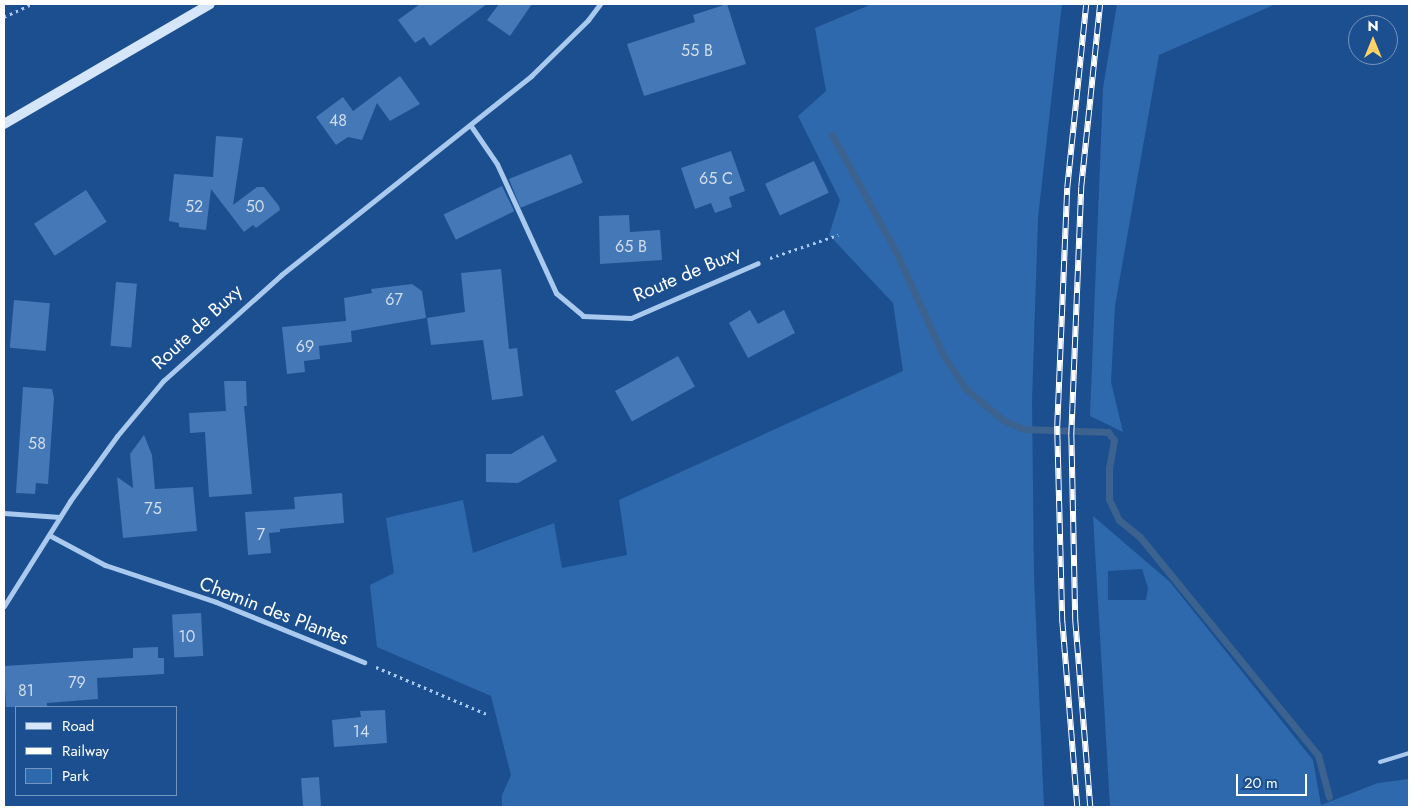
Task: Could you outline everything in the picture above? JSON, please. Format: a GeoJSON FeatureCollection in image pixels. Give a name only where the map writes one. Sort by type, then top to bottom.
{"type":"FeatureCollection","features":[{"type":"Feature","properties":{"kind":"main road"},"geometry":{"type":"LineString","coordinates":[[4,124],[210,4]]}},
{"type":"Feature","properties":{"kind":"street","name":"Route de Buxy"},"geometry":{"type":"LineString","coordinates":[[4,606],[60,517],[128,422],[163,381],[214,332],[281,275],[471,126],[531,76],[588,20],[600,4]]}},
{"type":"Feature","properties":{"kind":"street","name":"Route de Buxy"},"geometry":{"type":"LineString","coordinates":[[471,126],[497,164],[556,293],[583,316],[631,318],[758,263]]}},
{"type":"Feature","properties":{"kind":"street"},"geometry":{"type":"LineString","coordinates":[[4,513],[60,517]]}},
{"type":"Feature","properties":{"kind":"street","name":"Chemin des Plantes"},"geometry":{"type":"LineString","coordinates":[[49,535],[105,565],[216,602],[364,662]]}},
{"type":"Feature","properties":{"kind":"lane"},"geometry":{"type":"LineString","coordinates":[[1380,762],[1409,754]]}},
{"type":"Feature","properties":{"kind":"path"},"geometry":{"type":"LineString","coordinates":[[4,17],[32,4]]}},
{"type":"Feature","properties":{"kind":"path"},"geometry":{"type":"LineString","coordinates":[[758,263],[838,235]]}},
{"type":"Feature","properties":{"kind":"path","name":"Chemin des Plantes"},"geometry":{"type":"LineString","coordinates":[[364,662],[489,715]]}},
{"type":"Feature","properties":{"kind":"green space"},"geometry":{"type":"Polygon","coordinates":[[[872,4],[1062,4],[1038,218],[1032,401],[1034,576],[1044,807],[502,807],[502,795],[511,775],[491,696],[377,647],[370,585],[394,573],[386,518],[463,500],[473,553],[554,523],[562,568],[627,555],[619,500],[903,371],[893,303],[829,235],[840,200],[798,116],[826,91],[815,28],[872,4]]]}},
{"type":"Feature","properties":{"kind":"green space"},"geometry":{"type":"Polygon","coordinates":[[[1117,4],[1276,4],[1159,55],[1115,306],[1111,382],[1123,432],[1090,416],[1103,88],[1117,4]]]}},
{"type":"Feature","properties":{"kind":"green space"},"geometry":{"type":"Polygon","coordinates":[[[1093,516],[1170,582],[1313,760],[1321,805],[1378,783],[1409,779],[1409,807],[1110,807],[1093,516]],[[1142,569],[1108,571],[1108,600],[1146,600],[1148,588],[1142,569]]]}},
{"type":"Feature","properties":{"kind":"building"},"geometry":{"type":"Polygon","coordinates":[[[420,4],[487,4],[430,46],[424,37],[415,43],[398,20],[420,4]]]}},
{"type":"Feature","properties":{"kind":"building"},"geometry":{"type":"Polygon","coordinates":[[[499,4],[532,4],[510,36],[487,20],[499,4]]]}},
{"type":"Feature","properties":{"kind":"building"},"geometry":{"type":"Polygon","coordinates":[[[727,4],[746,64],[644,96],[627,44],[695,22],[693,15],[727,4]]]}},
{"type":"Feature","properties":{"kind":"building"},"geometry":{"type":"Polygon","coordinates":[[[400,76],[420,104],[390,121],[377,103],[362,140],[348,137],[336,145],[316,117],[343,97],[353,111],[400,76]]]}},
{"type":"Feature","properties":{"kind":"building"},"geometry":{"type":"Polygon","coordinates":[[[216,136],[243,138],[233,205],[257,187],[264,187],[279,206],[280,210],[256,228],[253,225],[244,232],[211,189],[206,230],[179,227],[179,223],[169,221],[174,174],[213,177],[216,136]]]}},
{"type":"Feature","properties":{"kind":"building"},"geometry":{"type":"Polygon","coordinates":[[[731,151],[745,191],[729,197],[732,207],[715,213],[711,203],[695,209],[681,168],[731,151]]]}},
{"type":"Feature","properties":{"kind":"building"},"geometry":{"type":"Polygon","coordinates":[[[571,154],[583,183],[520,208],[509,179],[571,154]]]}},
{"type":"Feature","properties":{"kind":"building"},"geometry":{"type":"Polygon","coordinates":[[[814,161],[829,193],[780,216],[765,184],[814,161]]]}},
{"type":"Feature","properties":{"kind":"building"},"geometry":{"type":"Polygon","coordinates":[[[502,186],[514,211],[456,240],[444,214],[502,186]]]}},
{"type":"Feature","properties":{"kind":"building"},"geometry":{"type":"Polygon","coordinates":[[[86,190],[107,222],[55,256],[34,224],[86,190]]]}},
{"type":"Feature","properties":{"kind":"building"},"geometry":{"type":"Polygon","coordinates":[[[629,215],[630,232],[660,230],[662,260],[600,264],[599,216],[629,215]]]}},
{"type":"Feature","properties":{"kind":"building"},"geometry":{"type":"Polygon","coordinates":[[[501,269],[509,349],[517,348],[523,396],[492,400],[483,340],[431,345],[427,318],[465,312],[461,273],[501,269]]]}},
{"type":"Feature","properties":{"kind":"building"},"geometry":{"type":"Polygon","coordinates":[[[116,282],[137,284],[131,348],[110,346],[116,282]]]}},
{"type":"Feature","properties":{"kind":"building"},"geometry":{"type":"Polygon","coordinates":[[[412,284],[422,291],[426,318],[351,331],[352,342],[319,346],[320,359],[304,361],[305,372],[287,374],[282,327],[346,321],[344,298],[372,293],[371,289],[412,284]]]}},
{"type":"Feature","properties":{"kind":"building"},"geometry":{"type":"Polygon","coordinates":[[[14,300],[50,303],[46,351],[10,348],[14,300]]]}},
{"type":"Feature","properties":{"kind":"building"},"geometry":{"type":"Polygon","coordinates":[[[750,310],[758,324],[784,310],[795,333],[748,358],[729,323],[750,310]]]}},
{"type":"Feature","properties":{"kind":"building"},"geometry":{"type":"Polygon","coordinates":[[[678,356],[695,387],[632,422],[615,391],[678,356]]]}},
{"type":"Feature","properties":{"kind":"building"},"geometry":{"type":"Polygon","coordinates":[[[224,381],[246,381],[247,406],[244,406],[252,494],[209,497],[205,432],[190,433],[189,413],[226,411],[224,381]]]}},
{"type":"Feature","properties":{"kind":"building"},"geometry":{"type":"Polygon","coordinates":[[[23,387],[52,389],[54,398],[48,484],[36,483],[35,494],[16,493],[23,387]]]}},
{"type":"Feature","properties":{"kind":"building"},"geometry":{"type":"Polygon","coordinates":[[[144,435],[152,455],[155,489],[193,487],[197,531],[123,538],[117,477],[133,488],[130,454],[144,435]]]}},
{"type":"Feature","properties":{"kind":"building"},"geometry":{"type":"Polygon","coordinates":[[[543,435],[557,461],[518,483],[486,482],[486,454],[511,454],[543,435]]]}},
{"type":"Feature","properties":{"kind":"building"},"geometry":{"type":"Polygon","coordinates":[[[342,493],[344,523],[280,529],[280,532],[269,533],[271,553],[248,555],[245,512],[295,509],[294,497],[342,493]]]}},
{"type":"Feature","properties":{"kind":"building"},"geometry":{"type":"Polygon","coordinates":[[[201,613],[203,656],[174,657],[172,615],[201,613]]]}},
{"type":"Feature","properties":{"kind":"building"},"geometry":{"type":"Polygon","coordinates":[[[158,647],[158,658],[164,658],[164,674],[97,678],[98,699],[47,703],[47,706],[6,707],[4,666],[133,658],[133,648],[158,647]]]}},
{"type":"Feature","properties":{"kind":"building"},"geometry":{"type":"Polygon","coordinates":[[[385,710],[387,743],[334,747],[332,720],[361,717],[360,711],[385,710]]]}},
{"type":"Feature","properties":{"kind":"building"},"geometry":{"type":"Polygon","coordinates":[[[319,777],[321,807],[303,807],[301,778],[319,777]]]}},
{"type":"Feature","properties":{"kind":"waterway"},"geometry":{"type":"LineString","coordinates":[[832,135],[896,252],[942,353],[966,389],[1003,420],[1023,429],[1108,432],[1114,440],[1109,467],[1109,499],[1119,520],[1140,537],[1318,755],[1329,797]]}},
{"type":"Feature","properties":{"kind":"railway"},"geometry":{"type":"LineString","coordinates":[[1077,807],[1062,622],[1057,426],[1067,188],[1086,4]]}},
{"type":"Feature","properties":{"kind":"railway"},"geometry":{"type":"LineString","coordinates":[[1090,807],[1075,621],[1071,436],[1081,187],[1100,4]]}}]}
